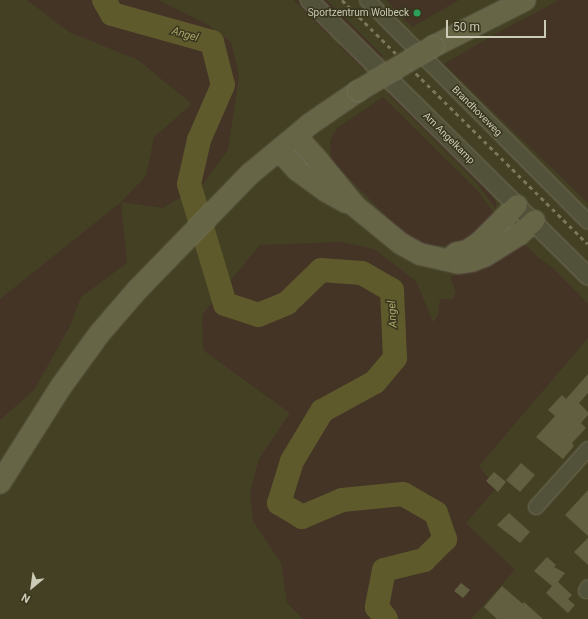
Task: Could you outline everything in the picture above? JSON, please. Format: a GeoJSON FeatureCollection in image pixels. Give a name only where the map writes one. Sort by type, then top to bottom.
{"type":"FeatureCollection","features":[{"type":"Feature","properties":{"kind":"main road"},"geometry":{"type":"LineString","coordinates":[[0,483],[60,388],[100,333],[151,274],[250,174],[326,112],[358,91],[434,46],[525,0]]}},
{"type":"Feature","properties":{"kind":"main road"},"geometry":{"type":"LineString","coordinates":[[296,136],[316,158],[356,208]]}},
{"type":"Feature","properties":{"kind":"main road"},"geometry":{"type":"LineString","coordinates":[[279,150],[297,170],[326,191],[356,208],[406,247],[427,256],[458,263],[485,256],[520,235],[534,221]]}},
{"type":"Feature","properties":{"kind":"main road"},"geometry":{"type":"LineString","coordinates":[[446,260],[480,242],[517,205]]}},
{"type":"Feature","properties":{"kind":"street","name":"Am Angelkamp"},"geometry":{"type":"LineString","coordinates":[[309,0],[588,276]]}},
{"type":"Feature","properties":{"kind":"street","name":"Brandhoveweg"},"geometry":{"type":"LineString","coordinates":[[367,0],[588,222]]}},
{"type":"Feature","properties":{"kind":"street"},"geometry":{"type":"LineString","coordinates":[[536,507],[588,450]]}},
{"type":"Feature","properties":{"kind":"shaded area"},"geometry":{"type":"Polygon","coordinates":[[[27,0],[158,0],[207,24],[231,42],[239,76],[228,150],[203,184],[163,208],[121,202],[146,176],[154,137],[192,104],[138,60],[69,32],[27,0]]]}},
{"type":"Feature","properties":{"kind":"shaded area"},"geometry":{"type":"Polygon","coordinates":[[[293,0],[298,0],[331,32],[330,37],[293,0]]]}},
{"type":"Feature","properties":{"kind":"shaded area"},"geometry":{"type":"Polygon","coordinates":[[[321,0],[327,0],[383,56],[380,58],[321,0]]]}},
{"type":"Feature","properties":{"kind":"shaded area","name":"Sportzentrum Wolbeck"},"geometry":{"type":"Polygon","coordinates":[[[386,0],[459,0],[412,27],[386,0]]]}},
{"type":"Feature","properties":{"kind":"shaded area"},"geometry":{"type":"Polygon","coordinates":[[[559,0],[588,0],[588,203],[444,64],[490,37],[559,0]]]}},
{"type":"Feature","properties":{"kind":"shaded area"},"geometry":{"type":"Polygon","coordinates":[[[344,44],[366,67],[363,69],[338,45],[344,44]]]}},
{"type":"Feature","properties":{"kind":"shaded area"},"geometry":{"type":"Polygon","coordinates":[[[391,92],[479,179],[496,201],[496,209],[476,182],[388,94],[391,92]]]}},
{"type":"Feature","properties":{"kind":"shaded area"},"geometry":{"type":"Polygon","coordinates":[[[383,97],[477,190],[495,214],[486,227],[455,245],[430,246],[418,242],[403,233],[331,160],[330,141],[337,128],[383,97]]]}},
{"type":"Feature","properties":{"kind":"shaded area"},"geometry":{"type":"Polygon","coordinates":[[[121,202],[127,263],[81,297],[70,326],[34,390],[0,420],[0,299],[121,202]]]}},
{"type":"Feature","properties":{"kind":"shaded area"},"geometry":{"type":"Polygon","coordinates":[[[521,241],[539,258],[552,267],[588,304],[588,338],[479,466],[496,488],[466,523],[515,570],[471,619],[303,619],[287,603],[281,563],[253,521],[250,492],[259,459],[290,413],[203,350],[202,315],[260,245],[342,242],[374,249],[416,281],[433,322],[438,316],[440,299],[453,299],[456,292],[450,277],[495,259],[521,241]]]}},
{"type":"Feature","properties":{"kind":"building"},"geometry":{"type":"Polygon","coordinates":[[[588,374],[588,393],[579,403],[588,412],[588,415],[581,423],[586,428],[572,443],[574,446],[563,459],[536,437],[555,416],[548,410],[562,395],[566,399],[588,374]]]}},
{"type":"Feature","properties":{"kind":"building"},"geometry":{"type":"Polygon","coordinates":[[[521,463],[535,475],[520,492],[506,480],[521,463]]]}},
{"type":"Feature","properties":{"kind":"building"},"geometry":{"type":"Polygon","coordinates":[[[494,472],[506,482],[498,492],[486,481],[494,472]]]}},
{"type":"Feature","properties":{"kind":"building"},"geometry":{"type":"Polygon","coordinates":[[[588,490],[588,536],[565,515],[588,490]]]}},
{"type":"Feature","properties":{"kind":"building"},"geometry":{"type":"Polygon","coordinates":[[[509,513],[530,532],[520,543],[497,525],[509,513]]]}},
{"type":"Feature","properties":{"kind":"building"},"geometry":{"type":"Polygon","coordinates":[[[588,538],[588,565],[574,552],[588,538]]]}},
{"type":"Feature","properties":{"kind":"building"},"geometry":{"type":"Polygon","coordinates":[[[547,557],[556,565],[554,567],[565,573],[558,582],[572,595],[568,599],[575,605],[568,613],[546,593],[552,586],[534,571],[547,557]]]}},
{"type":"Feature","properties":{"kind":"building"},"geometry":{"type":"Polygon","coordinates":[[[461,583],[470,590],[463,598],[454,591],[461,583]]]}},
{"type":"Feature","properties":{"kind":"building"},"geometry":{"type":"Polygon","coordinates":[[[502,586],[523,604],[524,602],[543,619],[497,619],[484,607],[502,586]]]}},
{"type":"Feature","properties":{"kind":"waterway","name":"Angel"},"geometry":{"type":"LineString","coordinates":[[104,0],[112,14],[212,42],[223,85],[199,140],[189,184],[225,304],[258,315],[287,303],[321,270],[362,273],[392,290],[395,358],[375,382],[322,411],[292,461],[279,503],[302,517],[342,500],[403,494],[436,513],[445,539],[424,560],[384,570],[377,607],[386,619]]}},
{"type":"Feature","properties":{"kind":"railway"},"geometry":{"type":"LineString","coordinates":[[342,0],[588,244]]}},
{"type":"Feature","properties":{"kind":"place","name":"Sportzentrum Wolbeck"},"geometry":{"type":"Point","coordinates":[417,13]}}]}
